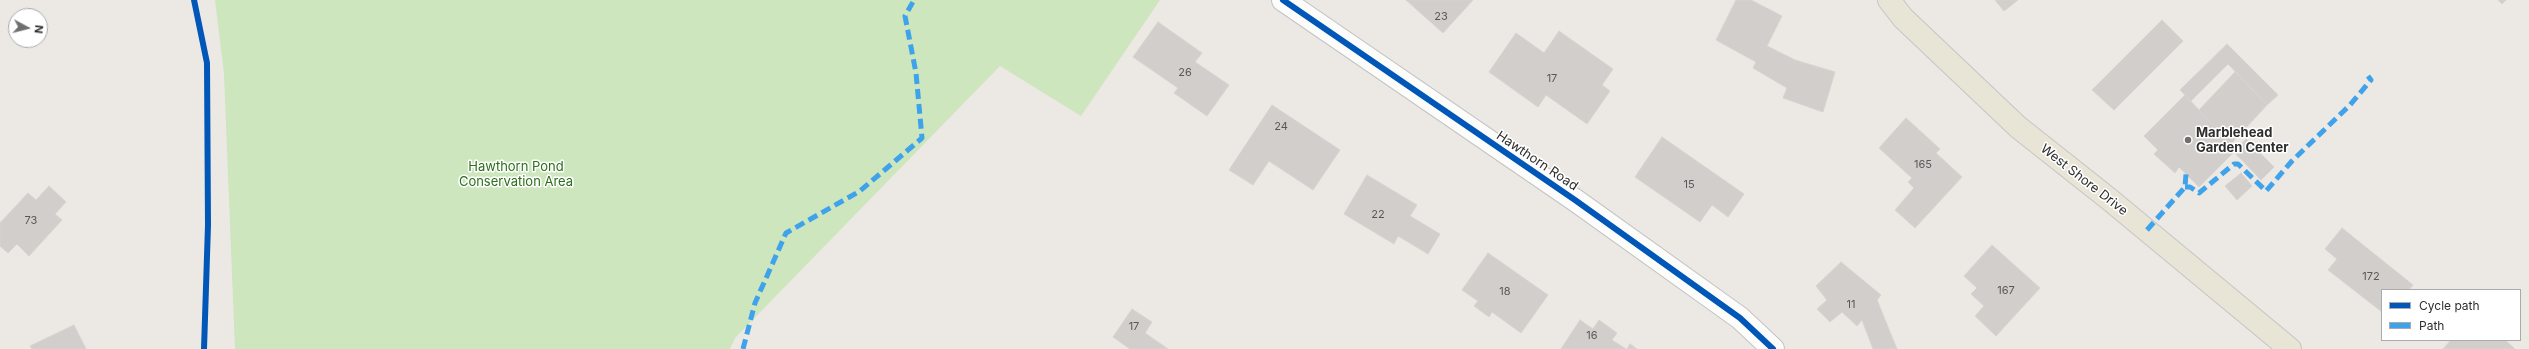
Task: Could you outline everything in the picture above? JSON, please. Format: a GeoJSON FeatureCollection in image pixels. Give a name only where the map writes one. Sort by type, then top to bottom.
{"type":"FeatureCollection","features":[{"type":"Feature","properties":{"kind":"main road","name":"West Shore Drive"},"geometry":{"type":"LineString","coordinates":[[1889,0],[1903,18],[2018,127],[2109,199],[2290,349]]}},
{"type":"Feature","properties":{"kind":"street","name":"Hawthorn Road"},"geometry":{"type":"LineString","coordinates":[[1283,0],[1740,318],[1773,349]]}},
{"type":"Feature","properties":{"kind":"green space","name":"Hawthorn Pond Conservation Area"},"geometry":{"type":"Polygon","coordinates":[[[215,0],[1160,0],[1081,116],[1000,66],[735,338],[730,349],[235,349],[224,74],[215,0]]]}},
{"type":"Feature","properties":{"kind":"building"},"geometry":{"type":"Polygon","coordinates":[[[1406,0],[1473,0],[1443,33],[1406,0]]]}},
{"type":"Feature","properties":{"kind":"building"},"geometry":{"type":"Polygon","coordinates":[[[1736,0],[1751,0],[1782,16],[1767,46],[1795,60],[1835,72],[1823,112],[1783,98],[1787,88],[1753,68],[1756,62],[1716,40],[1736,0]]]}},
{"type":"Feature","properties":{"kind":"building"},"geometry":{"type":"Polygon","coordinates":[[[1995,0],[2018,0],[2004,11],[1995,0]]]}},
{"type":"Feature","properties":{"kind":"building"},"geometry":{"type":"Polygon","coordinates":[[[2498,0],[2506,0],[2502,4],[2498,0]]]}},
{"type":"Feature","properties":{"kind":"building"},"geometry":{"type":"Polygon","coordinates":[[[2162,20],[2183,41],[2114,110],[2092,90],[2162,20]]]}},
{"type":"Feature","properties":{"kind":"building"},"geometry":{"type":"Polygon","coordinates":[[[1158,22],[1202,53],[1195,62],[1229,85],[1207,116],[1174,93],[1178,88],[1133,57],[1158,22]]]}},
{"type":"Feature","properties":{"kind":"building"},"geometry":{"type":"Polygon","coordinates":[[[1559,31],[1613,69],[1602,85],[1610,91],[1587,124],[1546,95],[1538,107],[1489,72],[1516,33],[1544,53],[1559,31]]]}},
{"type":"Feature","properties":{"kind":"building"},"geometry":{"type":"Polygon","coordinates":[[[2227,44],[2278,95],[2267,105],[2228,64],[2191,101],[2180,90],[2227,44]]]}},
{"type":"Feature","properties":{"kind":"building"},"geometry":{"type":"Polygon","coordinates":[[[2235,72],[2267,105],[2231,144],[2199,110],[2235,72]]]}},
{"type":"Feature","properties":{"kind":"building","name":"Marblehead Garden Center"},"geometry":{"type":"Polygon","coordinates":[[[2185,95],[2231,144],[2230,148],[2234,152],[2199,187],[2179,167],[2175,173],[2154,154],[2158,150],[2144,136],[2185,95]]]}},
{"type":"Feature","properties":{"kind":"building"},"geometry":{"type":"Polygon","coordinates":[[[1272,105],[1340,150],[1313,190],[1269,161],[1253,185],[1229,170],[1272,105]]]}},
{"type":"Feature","properties":{"kind":"building"},"geometry":{"type":"Polygon","coordinates":[[[1906,118],[1940,149],[1936,153],[1962,177],[1915,228],[1895,210],[1914,188],[1908,182],[1912,178],[1879,148],[1906,118]]]}},
{"type":"Feature","properties":{"kind":"building"},"geometry":{"type":"Polygon","coordinates":[[[1662,137],[1744,194],[1728,217],[1712,205],[1700,222],[1635,177],[1662,137]]]}},
{"type":"Feature","properties":{"kind":"building"},"geometry":{"type":"Polygon","coordinates":[[[2246,139],[2274,167],[2261,180],[2234,152],[2246,139]]]}},
{"type":"Feature","properties":{"kind":"building"},"geometry":{"type":"Polygon","coordinates":[[[2241,173],[2252,186],[2237,200],[2225,186],[2241,173]]]}},
{"type":"Feature","properties":{"kind":"building"},"geometry":{"type":"Polygon","coordinates":[[[1367,175],[1417,205],[1410,216],[1440,234],[1428,254],[1398,236],[1394,244],[1344,214],[1367,175]]]}},
{"type":"Feature","properties":{"kind":"building"},"geometry":{"type":"Polygon","coordinates":[[[49,186],[66,202],[55,214],[62,220],[29,256],[17,244],[8,253],[0,246],[0,223],[28,193],[36,200],[49,186]]]}},
{"type":"Feature","properties":{"kind":"building"},"geometry":{"type":"Polygon","coordinates":[[[2342,228],[2413,285],[2410,289],[2381,289],[2381,311],[2328,270],[2337,259],[2325,249],[2342,228]]]}},
{"type":"Feature","properties":{"kind":"building"},"geometry":{"type":"Polygon","coordinates":[[[1992,245],[2040,288],[1996,336],[1975,316],[1984,306],[1971,294],[1977,288],[1964,276],[1992,245]]]}},
{"type":"Feature","properties":{"kind":"building"},"geometry":{"type":"Polygon","coordinates":[[[1488,253],[1548,295],[1521,333],[1492,312],[1489,317],[1474,306],[1478,301],[1462,290],[1488,253]]]}},
{"type":"Feature","properties":{"kind":"building"},"geometry":{"type":"Polygon","coordinates":[[[1841,262],[1881,295],[1877,300],[1897,349],[1873,349],[1862,320],[1857,326],[1842,312],[1830,322],[1817,309],[1827,300],[1816,286],[1841,262]]]}},
{"type":"Feature","properties":{"kind":"building"},"geometry":{"type":"Polygon","coordinates":[[[1132,309],[1152,322],[1145,333],[1168,349],[1130,349],[1113,337],[1132,309]]]}},
{"type":"Feature","properties":{"kind":"building"},"geometry":{"type":"Polygon","coordinates":[[[1580,320],[1593,329],[1599,320],[1617,333],[1612,340],[1626,349],[1561,349],[1580,320]]]}},
{"type":"Feature","properties":{"kind":"building"},"geometry":{"type":"Polygon","coordinates":[[[74,325],[86,349],[32,349],[30,346],[74,325]]]}},
{"type":"Feature","properties":{"kind":"building"},"geometry":{"type":"Polygon","coordinates":[[[2450,341],[2506,341],[2515,349],[2443,349],[2450,341]]]}},
{"type":"Feature","properties":{"kind":"building"},"geometry":{"type":"Polygon","coordinates":[[[1630,344],[1637,349],[1627,349],[1630,344]]]}},
{"type":"Feature","properties":{"kind":"marked path"},"geometry":{"type":"LineString","coordinates":[[743,349],[755,303],[786,233],[860,191],[922,138],[916,73],[905,16],[914,0]]}},
{"type":"Feature","properties":{"kind":"marked path"},"geometry":{"type":"LineString","coordinates":[[2185,187],[2190,187],[2199,193],[2234,164],[2238,164],[2266,191],[2292,161],[2350,105],[2371,80],[2368,76]]}},
{"type":"Feature","properties":{"kind":"marked path"},"geometry":{"type":"LineString","coordinates":[[2147,230],[2185,187],[2186,174]]}},
{"type":"Feature","properties":{"kind":"cycle path"},"geometry":{"type":"LineString","coordinates":[[194,0],[207,63],[208,225],[204,349]]}},
{"type":"Feature","properties":{"kind":"cycle path"},"geometry":{"type":"LineString","coordinates":[[1283,0],[1575,200],[1740,318],[1773,349]]}},
{"type":"Feature","properties":{"kind":"place","name":"Marblehead Garden Center"},"geometry":{"type":"Point","coordinates":[2188,140]}}]}
